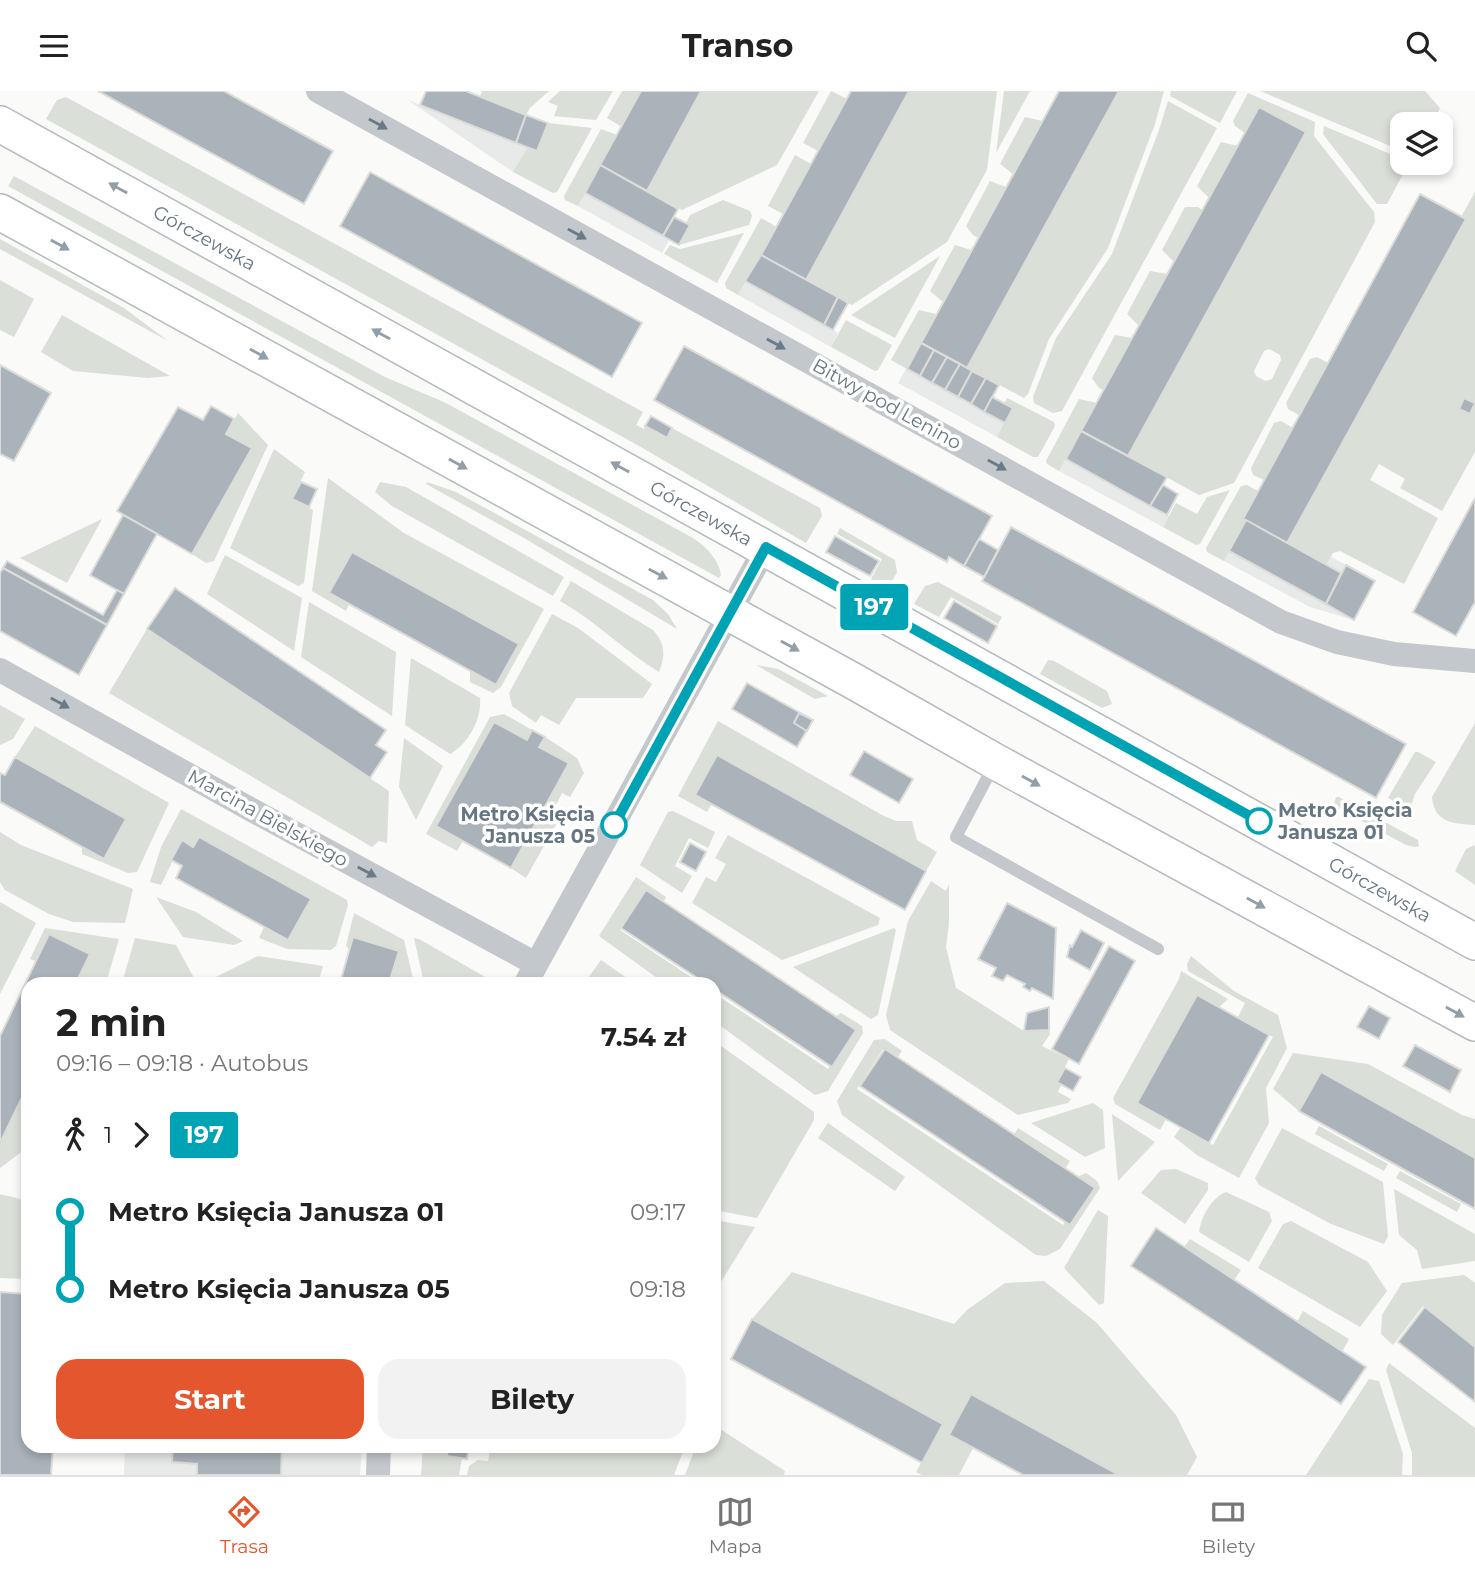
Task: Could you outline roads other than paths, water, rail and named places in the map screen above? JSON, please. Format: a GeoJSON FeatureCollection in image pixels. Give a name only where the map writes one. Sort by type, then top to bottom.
{"type":"FeatureCollection","features":[{"type":"Feature","properties":{"kind":"main road","name":"Górczewska"},"geometry":{"type":"LineString","coordinates":[[0,124],[1475,942]]}},
{"type":"Feature","properties":{"kind":"main road"},"geometry":{"type":"LineString","coordinates":[[0,212],[1475,1023]]}},
{"type":"Feature","properties":{"kind":"street","name":"Bitwy pod Lenino"},"geometry":{"type":"LineString","coordinates":[[318,91],[1280,622],[1337,642],[1394,654],[1475,661]]}},
{"type":"Feature","properties":{"kind":"street"},"geometry":{"type":"LineString","coordinates":[[531,974],[766,547]]}},
{"type":"Feature","properties":{"kind":"street","name":"Marcina Bielskiego"},"geometry":{"type":"LineString","coordinates":[[0,670],[250,809],[531,974]]}},
{"type":"Feature","properties":{"kind":"street"},"geometry":{"type":"LineString","coordinates":[[378,1475],[379,1453]]}},
{"type":"Feature","properties":{"kind":"lane"},"geometry":{"type":"LineString","coordinates":[[996,762],[956,837],[1158,949]]}},
{"type":"Feature","properties":{"kind":"place","name":"Metro Księcia Janusza 01"},"geometry":{"type":"Point","coordinates":[1259,821]}},
{"type":"Feature","properties":{"kind":"place","name":"Metro Księcia Janusza 05"},"geometry":{"type":"Point","coordinates":[614,825]}}]}
